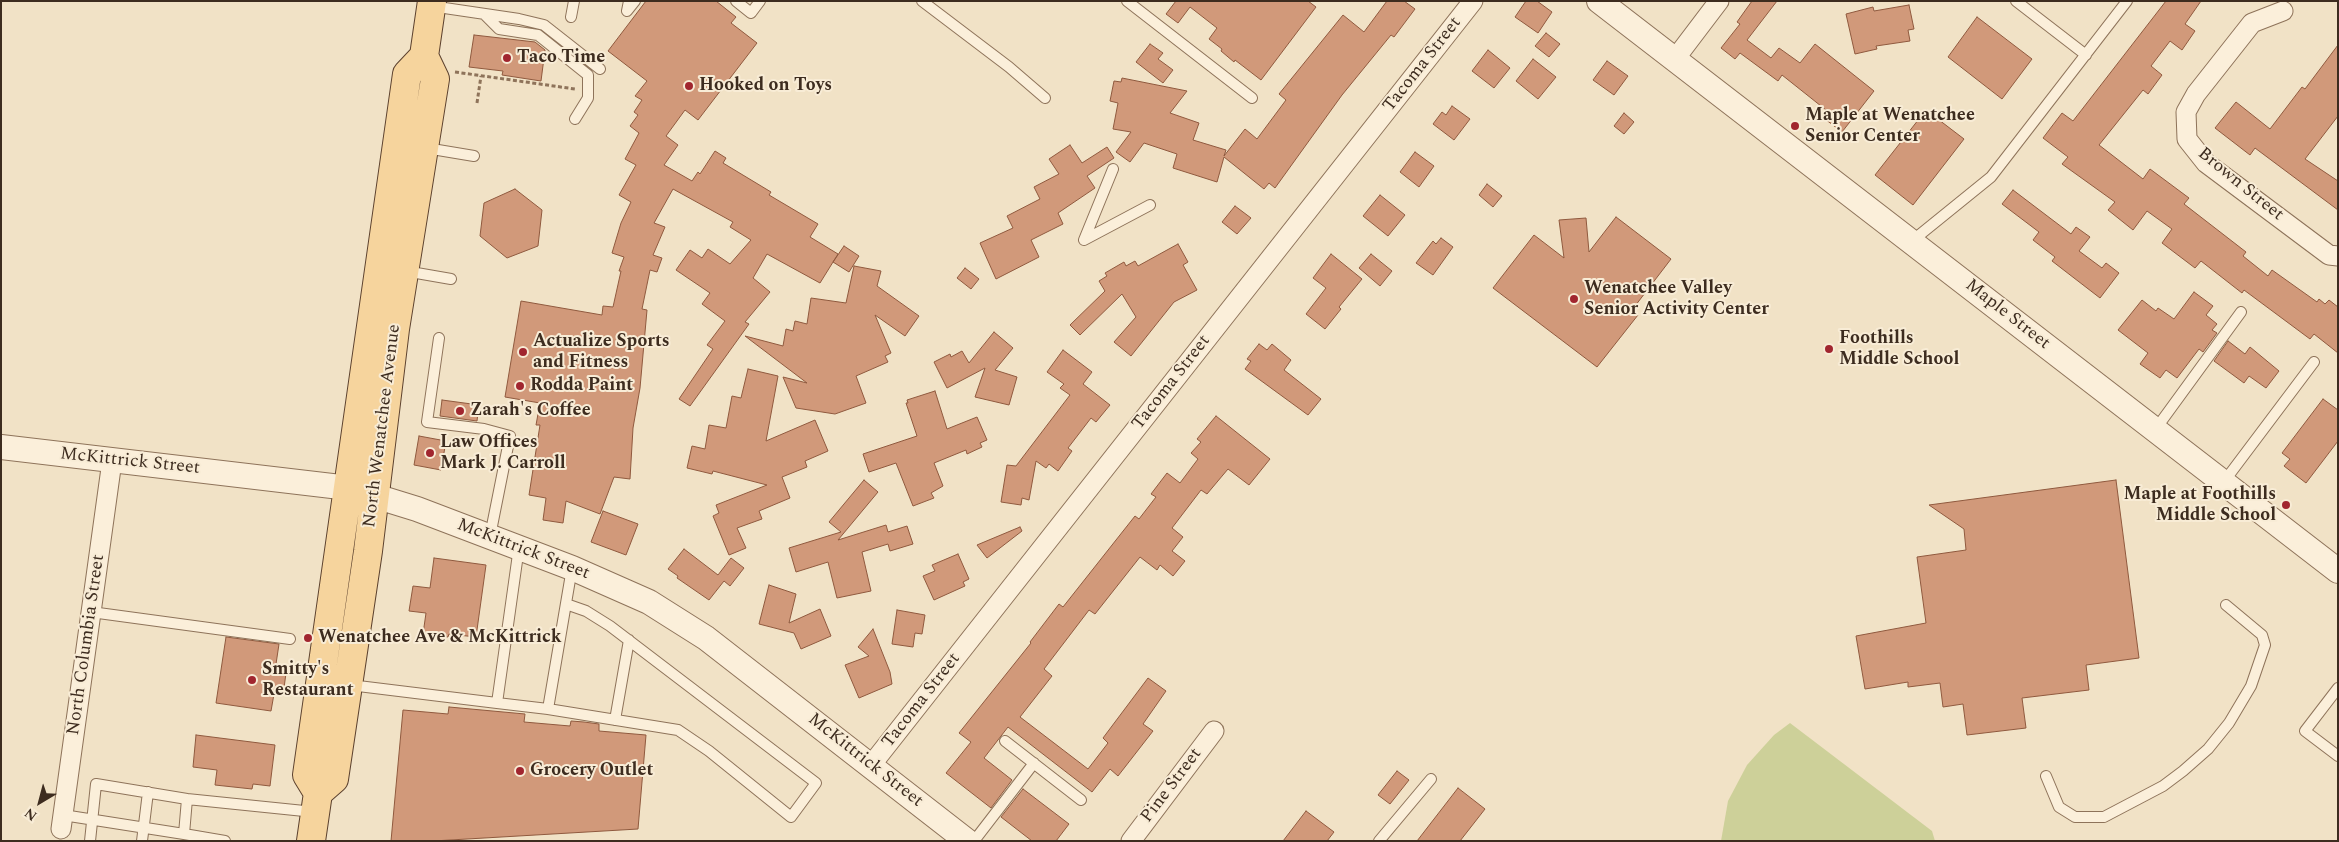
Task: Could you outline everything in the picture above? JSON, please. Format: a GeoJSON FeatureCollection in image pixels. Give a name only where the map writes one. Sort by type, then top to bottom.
{"type":"FeatureCollection","features":[{"type":"Feature","properties":{"kind":"main road"},"geometry":{"type":"LineString","coordinates":[[424,56],[431,4]]}},
{"type":"Feature","properties":{"kind":"main road","name":"North Wenatchee Avenue"},"geometry":{"type":"LineString","coordinates":[[316,803],[307,776],[362,492],[395,329],[435,79],[424,56],[407,74],[362,492],[347,684],[334,779],[316,803]]}},
{"type":"Feature","properties":{"kind":"main road"},"geometry":{"type":"LineString","coordinates":[[311,841],[316,803]]}},
{"type":"Feature","properties":{"kind":"street","name":"Tacoma Street"},"geometry":{"type":"LineString","coordinates":[[872,764],[1473,1]]}},
{"type":"Feature","properties":{"kind":"street"},"geometry":{"type":"LineString","coordinates":[[1675,60],[1719,1]]}},
{"type":"Feature","properties":{"kind":"street","name":"Maple Street"},"geometry":{"type":"LineString","coordinates":[[1600,2],[2338,571]]}},
{"type":"Feature","properties":{"kind":"street","name":"Brown Street"},"geometry":{"type":"LineString","coordinates":[[2283,6],[2252,23],[2196,94],[2186,112],[2187,140],[2206,163],[2329,255],[2338,256]]}},
{"type":"Feature","properties":{"kind":"street","name":"McKittrick Street"},"geometry":{"type":"LineString","coordinates":[[1,447],[362,492],[519,546],[649,602],[706,638],[872,764],[967,841]]}},
{"type":"Feature","properties":{"kind":"street","name":"North Columbia Street"},"geometry":{"type":"LineString","coordinates":[[61,828],[112,461]]}},
{"type":"Feature","properties":{"kind":"street","name":"Pine Street"},"geometry":{"type":"LineString","coordinates":[[1131,841],[1214,731]]}},
{"type":"Feature","properties":{"kind":"lane"},"geometry":{"type":"LineString","coordinates":[[571,17],[574,1]]}},
{"type":"Feature","properties":{"kind":"lane"},"geometry":{"type":"LineString","coordinates":[[629,1],[627,11],[635,1]]}},
{"type":"Feature","properties":{"kind":"lane"},"geometry":{"type":"LineString","coordinates":[[736,1],[752,13],[760,1]]}},
{"type":"Feature","properties":{"kind":"lane"},"geometry":{"type":"LineString","coordinates":[[922,1],[1009,67],[1045,98]]}},
{"type":"Feature","properties":{"kind":"lane"},"geometry":{"type":"LineString","coordinates":[[1127,1],[1252,98]]}},
{"type":"Feature","properties":{"kind":"lane"},"geometry":{"type":"LineString","coordinates":[[2016,1],[2086,55]]}},
{"type":"Feature","properties":{"kind":"lane"},"geometry":{"type":"LineString","coordinates":[[1912,241],[1991,177],[2127,1]]}},
{"type":"Feature","properties":{"kind":"lane"},"geometry":{"type":"LineString","coordinates":[[431,4],[544,25],[600,69]]}},
{"type":"Feature","properties":{"kind":"lane"},"geometry":{"type":"LineString","coordinates":[[484,14],[499,29],[538,35],[588,75],[588,98],[575,119]]}},
{"type":"Feature","properties":{"kind":"lane"},"geometry":{"type":"LineString","coordinates":[[425,148],[474,156]]}},
{"type":"Feature","properties":{"kind":"lane"},"geometry":{"type":"LineString","coordinates":[[1113,169],[1084,240],[1150,205]]}},
{"type":"Feature","properties":{"kind":"lane"},"geometry":{"type":"LineString","coordinates":[[405,271],[451,279]]}},
{"type":"Feature","properties":{"kind":"lane"},"geometry":{"type":"LineString","coordinates":[[2155,430],[2241,312]]}},
{"type":"Feature","properties":{"kind":"lane"},"geometry":{"type":"LineString","coordinates":[[439,338],[427,422],[484,429],[510,436],[490,536]]}},
{"type":"Feature","properties":{"kind":"lane"},"geometry":{"type":"LineString","coordinates":[[2223,483],[2314,362]]}},
{"type":"Feature","properties":{"kind":"lane"},"geometry":{"type":"LineString","coordinates":[[498,703],[519,546]]}},
{"type":"Feature","properties":{"kind":"lane"},"geometry":{"type":"LineString","coordinates":[[548,709],[572,568]]}},
{"type":"Feature","properties":{"kind":"lane"},"geometry":{"type":"LineString","coordinates":[[347,684],[548,709],[678,730],[709,750],[790,817],[816,783],[629,640],[586,611],[566,604]]}},
{"type":"Feature","properties":{"kind":"lane"},"geometry":{"type":"LineString","coordinates":[[2046,776],[2059,807],[2075,817],[2104,817],[2163,786],[2184,771],[2208,749],[2229,723],[2251,686],[2265,645],[2262,635],[2226,605]]}},
{"type":"Feature","properties":{"kind":"lane"},"geometry":{"type":"LineString","coordinates":[[91,612],[290,639]]}},
{"type":"Feature","properties":{"kind":"lane"},"geometry":{"type":"LineString","coordinates":[[615,720],[629,640]]}},
{"type":"Feature","properties":{"kind":"lane"},"geometry":{"type":"LineString","coordinates":[[2338,688],[2305,731],[2338,756]]}},
{"type":"Feature","properties":{"kind":"lane"},"geometry":{"type":"LineString","coordinates":[[1005,741],[1081,800]]}},
{"type":"Feature","properties":{"kind":"lane"},"geometry":{"type":"LineString","coordinates":[[974,841],[1034,764]]}},
{"type":"Feature","properties":{"kind":"lane"},"geometry":{"type":"LineString","coordinates":[[1379,841],[1431,779]]}},
{"type":"Feature","properties":{"kind":"lane"},"geometry":{"type":"LineString","coordinates":[[90,841],[96,784],[187,798],[316,803]]}},
{"type":"Feature","properties":{"kind":"lane"},"geometry":{"type":"LineString","coordinates":[[142,841],[148,792]]}},
{"type":"Feature","properties":{"kind":"lane"},"geometry":{"type":"LineString","coordinates":[[184,834],[187,798]]}},
{"type":"Feature","properties":{"kind":"lane"},"geometry":{"type":"LineString","coordinates":[[61,828],[92,820],[225,841]]}},
{"type":"Feature","properties":{"kind":"path"},"geometry":{"type":"LineString","coordinates":[[449,72],[581,90]]}},
{"type":"Feature","properties":{"kind":"path"},"geometry":{"type":"LineString","coordinates":[[477,103],[481,76]]}},
{"type":"Feature","properties":{"kind":"green space"},"geometry":{"type":"Polygon","coordinates":[[[1790,723],[1932,831],[1935,841],[1721,841],[1728,801],[1747,765],[1774,735],[1790,723]]]}},
{"type":"Feature","properties":{"kind":"building"},"geometry":{"type":"Polygon","coordinates":[[[646,1],[716,1],[736,17],[731,23],[757,43],[698,120],[685,110],[666,136],[678,145],[664,165],[692,181],[698,172],[700,174],[715,151],[726,158],[723,163],[771,192],[769,195],[818,224],[810,237],[838,254],[820,283],[767,254],[753,278],[770,292],[745,322],[749,324],[690,406],[679,399],[713,349],[707,345],[725,321],[702,304],[710,293],[676,270],[690,250],[702,258],[708,249],[730,264],[751,240],[730,227],[733,222],[673,189],[654,223],[665,227],[653,255],[662,258],[657,272],[650,270],[642,309],[647,310],[640,388],[633,428],[630,479],[614,477],[600,514],[566,501],[563,523],[543,520],[546,498],[529,495],[540,425],[536,425],[540,403],[505,397],[521,301],[602,315],[603,306],[613,307],[621,271],[619,271],[624,257],[612,253],[621,223],[631,202],[619,195],[636,165],[625,159],[639,133],[630,126],[638,115],[634,112],[642,100],[635,96],[647,81],[608,51],[646,1]]]}},
{"type":"Feature","properties":{"kind":"building"},"geometry":{"type":"Polygon","coordinates":[[[1176,1],[1308,1],[1316,7],[1261,80],[1235,60],[1234,62],[1209,39],[1217,28],[1190,7],[1178,23],[1166,14],[1176,1]]]}},
{"type":"Feature","properties":{"kind":"building"},"geometry":{"type":"Polygon","coordinates":[[[1387,1],[1404,1],[1415,9],[1394,37],[1391,35],[1342,95],[1275,188],[1269,183],[1264,189],[1224,157],[1217,182],[1173,168],[1177,154],[1144,143],[1130,162],[1116,152],[1131,132],[1113,129],[1118,103],[1110,101],[1114,81],[1121,82],[1122,78],[1187,91],[1170,113],[1199,123],[1193,140],[1226,150],[1224,156],[1245,129],[1257,139],[1286,100],[1279,94],[1343,15],[1364,32],[1387,1]]]}},
{"type":"Feature","properties":{"kind":"building"},"geometry":{"type":"Polygon","coordinates":[[[1526,1],[1537,1],[1552,12],[1538,33],[1515,17],[1526,1]]]}},
{"type":"Feature","properties":{"kind":"building"},"geometry":{"type":"Polygon","coordinates":[[[1752,1],[1777,1],[1747,40],[1771,58],[1779,48],[1800,63],[1815,44],[1874,91],[1842,132],[1821,116],[1826,110],[1782,75],[1778,81],[1740,53],[1735,59],[1721,48],[1740,24],[1737,22],[1752,1]]]}},
{"type":"Feature","properties":{"kind":"building"},"geometry":{"type":"Polygon","coordinates":[[[2166,1],[2201,1],[2185,24],[2195,31],[2182,50],[2170,41],[2151,66],[2162,75],[2148,94],[2143,90],[2099,145],[2143,179],[2150,169],[2189,198],[2184,204],[2246,252],[2243,256],[2268,276],[2272,270],[2317,302],[2319,299],[2325,304],[2329,300],[2338,307],[2338,353],[2314,334],[2310,339],[2244,290],[2242,293],[2201,261],[2195,268],[2162,243],[2172,229],[2147,211],[2133,230],[2108,210],[2115,202],[2062,164],[2068,157],[2043,138],[2062,113],[2073,121],[2166,1]]]}},
{"type":"Feature","properties":{"kind":"building"},"geometry":{"type":"Polygon","coordinates":[[[1909,5],[1914,29],[1908,30],[1910,41],[1876,46],[1877,49],[1855,54],[1846,14],[1873,7],[1874,11],[1909,5]]]}},
{"type":"Feature","properties":{"kind":"building"},"geometry":{"type":"Polygon","coordinates":[[[1977,17],[2032,59],[2002,99],[1948,57],[1977,17]]]}},
{"type":"Feature","properties":{"kind":"building"},"geometry":{"type":"Polygon","coordinates":[[[1546,33],[1560,44],[1549,57],[1535,46],[1546,33]]]}},
{"type":"Feature","properties":{"kind":"building","name":"Taco Time"},"geometry":{"type":"Polygon","coordinates":[[[474,35],[535,42],[545,50],[541,81],[502,75],[503,71],[469,67],[474,35]]]}},
{"type":"Feature","properties":{"kind":"building"},"geometry":{"type":"Polygon","coordinates":[[[1150,44],[1163,53],[1158,59],[1173,70],[1163,83],[1136,62],[1150,44]]]}},
{"type":"Feature","properties":{"kind":"building"},"geometry":{"type":"Polygon","coordinates":[[[2338,45],[2338,116],[2305,159],[2338,181],[2338,210],[2255,148],[2250,155],[2215,128],[2236,102],[2270,129],[2302,87],[2305,89],[2338,45]]]}},
{"type":"Feature","properties":{"kind":"building"},"geometry":{"type":"Polygon","coordinates":[[[1488,50],[1510,68],[1494,88],[1472,71],[1488,50]]]}},
{"type":"Feature","properties":{"kind":"building"},"geometry":{"type":"Polygon","coordinates":[[[1533,59],[1556,77],[1538,99],[1516,81],[1533,59]]]}},
{"type":"Feature","properties":{"kind":"building"},"geometry":{"type":"Polygon","coordinates":[[[1607,61],[1628,76],[1614,95],[1593,80],[1607,61]]]}},
{"type":"Feature","properties":{"kind":"building"},"geometry":{"type":"Polygon","coordinates":[[[1452,106],[1470,119],[1454,140],[1433,124],[1442,112],[1446,115],[1452,106]]]}},
{"type":"Feature","properties":{"kind":"building"},"geometry":{"type":"Polygon","coordinates":[[[1926,110],[1964,139],[1913,205],[1875,175],[1926,110]]]}},
{"type":"Feature","properties":{"kind":"building"},"geometry":{"type":"Polygon","coordinates":[[[1624,113],[1634,122],[1624,134],[1614,126],[1624,113]]]}},
{"type":"Feature","properties":{"kind":"building"},"geometry":{"type":"Polygon","coordinates":[[[1070,145],[1082,163],[1107,147],[1114,158],[1087,176],[1095,188],[1058,213],[1063,224],[1031,240],[1039,257],[996,279],[980,243],[1013,228],[1007,216],[1040,199],[1034,187],[1059,174],[1049,159],[1070,145]]]}},
{"type":"Feature","properties":{"kind":"building"},"geometry":{"type":"Polygon","coordinates":[[[1415,152],[1434,166],[1419,187],[1400,172],[1415,152]]]}},
{"type":"Feature","properties":{"kind":"building"},"geometry":{"type":"Polygon","coordinates":[[[1487,184],[1502,196],[1493,207],[1479,195],[1487,184]]]}},
{"type":"Feature","properties":{"kind":"building"},"geometry":{"type":"Polygon","coordinates":[[[515,189],[542,210],[538,246],[507,258],[480,236],[484,203],[515,189]]]}},
{"type":"Feature","properties":{"kind":"building"},"geometry":{"type":"Polygon","coordinates":[[[2013,190],[2071,234],[2076,227],[2090,237],[2079,251],[2102,268],[2106,263],[2119,273],[2100,298],[2052,261],[2055,257],[2033,240],[2039,232],[2002,204],[2013,190]]]}},
{"type":"Feature","properties":{"kind":"building"},"geometry":{"type":"Polygon","coordinates":[[[1380,195],[1405,215],[1388,236],[1363,216],[1380,195]]]}},
{"type":"Feature","properties":{"kind":"building"},"geometry":{"type":"Polygon","coordinates":[[[1235,206],[1251,218],[1237,234],[1222,222],[1235,206]]]}},
{"type":"Feature","properties":{"kind":"building","name":"Wenatchee Valley Senior Activity Center"},"geometry":{"type":"Polygon","coordinates":[[[1616,217],[1671,259],[1632,310],[1638,315],[1597,367],[1493,288],[1534,235],[1564,258],[1559,220],[1586,218],[1589,252],[1616,217]]]}},
{"type":"Feature","properties":{"kind":"building"},"geometry":{"type":"Polygon","coordinates":[[[1441,238],[1453,247],[1433,275],[1416,263],[1433,241],[1436,244],[1441,238]]]}},
{"type":"Feature","properties":{"kind":"building"},"geometry":{"type":"Polygon","coordinates":[[[1178,244],[1188,262],[1183,265],[1197,290],[1174,302],[1131,356],[1114,342],[1136,317],[1122,294],[1080,335],[1070,325],[1105,291],[1099,281],[1107,276],[1105,273],[1124,262],[1126,266],[1135,261],[1138,266],[1178,244]]]}},
{"type":"Feature","properties":{"kind":"building"},"geometry":{"type":"Polygon","coordinates":[[[844,246],[859,256],[849,272],[833,262],[844,246]]]}},
{"type":"Feature","properties":{"kind":"building"},"geometry":{"type":"Polygon","coordinates":[[[1331,254],[1362,279],[1339,307],[1341,309],[1325,329],[1306,314],[1326,288],[1313,278],[1331,254]]]}},
{"type":"Feature","properties":{"kind":"building"},"geometry":{"type":"Polygon","coordinates":[[[1371,254],[1392,271],[1380,286],[1359,268],[1371,254]]]}},
{"type":"Feature","properties":{"kind":"building"},"geometry":{"type":"Polygon","coordinates":[[[854,266],[881,271],[877,286],[919,316],[905,336],[875,315],[891,353],[885,356],[888,362],[856,376],[866,403],[835,414],[796,408],[783,377],[807,383],[745,336],[783,346],[786,329],[793,331],[795,321],[807,324],[811,298],[846,303],[854,266]]]}},
{"type":"Feature","properties":{"kind":"building"},"geometry":{"type":"Polygon","coordinates":[[[965,268],[979,279],[971,289],[957,278],[965,268]]]}},
{"type":"Feature","properties":{"kind":"building"},"geometry":{"type":"Polygon","coordinates":[[[2194,292],[2213,306],[2206,315],[2217,324],[2212,330],[2217,333],[2203,352],[2199,349],[2177,378],[2166,370],[2160,378],[2140,364],[2148,353],[2118,330],[2142,300],[2156,311],[2158,308],[2174,319],[2194,292]]]}},
{"type":"Feature","properties":{"kind":"building"},"geometry":{"type":"Polygon","coordinates":[[[994,332],[1013,348],[995,370],[1017,377],[1009,405],[975,397],[985,368],[947,388],[934,362],[950,354],[951,357],[962,351],[969,363],[994,332]]]}},
{"type":"Feature","properties":{"kind":"building"},"geometry":{"type":"Polygon","coordinates":[[[2228,341],[2245,354],[2250,347],[2279,371],[2266,388],[2249,376],[2244,383],[2214,361],[2228,341]]]}},
{"type":"Feature","properties":{"kind":"building"},"geometry":{"type":"Polygon","coordinates":[[[1259,344],[1267,350],[1272,344],[1291,360],[1284,370],[1321,399],[1308,415],[1245,369],[1251,361],[1247,359],[1259,344]]]}},
{"type":"Feature","properties":{"kind":"building"},"geometry":{"type":"Polygon","coordinates":[[[1063,350],[1092,372],[1083,384],[1110,405],[1096,422],[1091,418],[1068,448],[1072,451],[1058,471],[1049,464],[1046,468],[1036,461],[1029,500],[1022,498],[1021,505],[1001,502],[1007,465],[1016,466],[1070,395],[1060,388],[1064,384],[1047,372],[1063,350]]]}},
{"type":"Feature","properties":{"kind":"building"},"geometry":{"type":"Polygon","coordinates":[[[748,369],[778,376],[766,441],[815,420],[828,451],[805,461],[807,467],[782,477],[790,498],[759,511],[762,519],[737,528],[746,548],[729,555],[713,516],[719,513],[716,505],[767,485],[713,471],[712,474],[687,468],[692,446],[705,449],[709,425],[726,428],[732,396],[741,398],[748,369]]]}},
{"type":"Feature","properties":{"kind":"building"},"geometry":{"type":"Polygon","coordinates":[[[935,391],[947,429],[977,417],[987,440],[980,443],[982,447],[967,454],[966,450],[934,463],[943,486],[931,493],[934,498],[913,506],[896,463],[869,472],[863,454],[917,436],[906,403],[908,403],[907,400],[935,391]]]}},
{"type":"Feature","properties":{"kind":"building"},"geometry":{"type":"Polygon","coordinates":[[[2323,399],[2338,410],[2338,441],[2306,483],[2284,466],[2290,459],[2282,453],[2323,399]]]}},
{"type":"Feature","properties":{"kind":"building","name":"Zarah's Coffee"},"geometry":{"type":"Polygon","coordinates":[[[442,400],[479,405],[477,421],[440,416],[442,400]]]}},
{"type":"Feature","properties":{"kind":"building"},"geometry":{"type":"Polygon","coordinates":[[[1216,416],[1270,459],[1249,485],[1228,469],[1207,494],[1201,490],[1172,528],[1183,537],[1172,551],[1185,561],[1173,576],[1160,565],[1157,570],[1140,557],[1095,614],[1089,610],[1044,669],[1052,676],[1020,717],[1088,769],[1108,743],[1103,738],[1148,678],[1166,691],[1143,724],[1153,731],[1118,776],[1110,769],[1092,792],[1008,727],[984,758],[1012,780],[991,808],[946,773],[971,742],[959,733],[1031,643],[1059,604],[1063,607],[1135,516],[1139,519],[1156,497],[1151,494],[1167,473],[1180,483],[1198,459],[1191,453],[1201,442],[1197,439],[1216,416]]]}},
{"type":"Feature","properties":{"kind":"building","name":"Law Offices Mark J. Carroll"},"geometry":{"type":"Polygon","coordinates":[[[419,436],[446,441],[441,470],[414,465],[419,436]]]}},
{"type":"Feature","properties":{"kind":"building"},"geometry":{"type":"Polygon","coordinates":[[[864,480],[878,492],[838,540],[886,525],[888,532],[907,526],[913,544],[890,551],[888,544],[862,552],[871,591],[837,598],[828,562],[796,572],[789,548],[841,532],[829,522],[864,480]]]}},
{"type":"Feature","properties":{"kind":"building"},"geometry":{"type":"Polygon","coordinates":[[[2116,480],[2139,658],[2086,665],[2089,690],[2022,698],[2026,728],[1967,735],[1963,704],[1943,707],[1940,683],[1908,687],[1908,682],[1865,689],[1856,636],[1926,623],[1917,557],[1966,550],[1964,529],[1929,505],[2116,480]]]}},
{"type":"Feature","properties":{"kind":"building"},"geometry":{"type":"Polygon","coordinates":[[[603,511],[638,524],[626,555],[591,542],[603,511]]]}},
{"type":"Feature","properties":{"kind":"building"},"geometry":{"type":"Polygon","coordinates":[[[1020,527],[1022,531],[987,558],[977,545],[1020,527]]]}},
{"type":"Feature","properties":{"kind":"building"},"geometry":{"type":"Polygon","coordinates":[[[684,549],[718,575],[731,558],[744,568],[730,586],[724,581],[709,600],[677,578],[678,576],[668,569],[684,549]]]}},
{"type":"Feature","properties":{"kind":"building"},"geometry":{"type":"Polygon","coordinates":[[[958,554],[969,579],[963,582],[965,586],[934,600],[923,576],[935,571],[932,565],[958,554]]]}},
{"type":"Feature","properties":{"kind":"building"},"geometry":{"type":"Polygon","coordinates":[[[434,558],[486,565],[476,637],[449,634],[448,637],[423,634],[426,613],[409,611],[413,586],[430,588],[434,558]]]}},
{"type":"Feature","properties":{"kind":"building"},"geometry":{"type":"Polygon","coordinates":[[[769,585],[796,594],[789,623],[820,609],[831,636],[801,649],[794,633],[759,624],[769,585]]]}},
{"type":"Feature","properties":{"kind":"building"},"geometry":{"type":"Polygon","coordinates":[[[897,610],[925,615],[922,634],[915,633],[913,647],[892,644],[897,610]]]}},
{"type":"Feature","properties":{"kind":"building"},"geometry":{"type":"Polygon","coordinates":[[[873,629],[890,672],[892,684],[859,698],[845,665],[869,656],[858,647],[873,629]]]}},
{"type":"Feature","properties":{"kind":"building","name":"Smitty's Restaurant"},"geometry":{"type":"Polygon","coordinates":[[[226,637],[279,644],[276,664],[287,666],[283,695],[274,694],[271,711],[216,703],[226,637]]]}},
{"type":"Feature","properties":{"kind":"building","name":"Grocery Outlet"},"geometry":{"type":"Polygon","coordinates":[[[449,707],[525,714],[524,722],[570,726],[571,721],[584,722],[599,724],[599,731],[646,735],[638,829],[433,841],[391,841],[403,710],[448,714],[449,707]]]}},
{"type":"Feature","properties":{"kind":"building"},"geometry":{"type":"Polygon","coordinates":[[[196,735],[275,745],[270,786],[253,784],[252,789],[215,785],[217,770],[193,767],[196,735]]]}},
{"type":"Feature","properties":{"kind":"building"},"geometry":{"type":"Polygon","coordinates":[[[1397,771],[1409,780],[1390,804],[1378,795],[1397,771]]]}},
{"type":"Feature","properties":{"kind":"building"},"geometry":{"type":"Polygon","coordinates":[[[1458,788],[1485,809],[1460,841],[1417,841],[1458,788]]]}},
{"type":"Feature","properties":{"kind":"building"},"geometry":{"type":"Polygon","coordinates":[[[1023,789],[1069,824],[1056,841],[1032,841],[1001,817],[1023,789]]]}},
{"type":"Feature","properties":{"kind":"building"},"geometry":{"type":"Polygon","coordinates":[[[1306,811],[1334,832],[1327,841],[1283,841],[1306,811]]]}},
{"type":"Feature","properties":{"kind":"place","name":"Taco Time"},"geometry":{"type":"Point","coordinates":[507,58]}},
{"type":"Feature","properties":{"kind":"place","name":"Hooked on Toys"},"geometry":{"type":"Point","coordinates":[689,86]}},
{"type":"Feature","properties":{"kind":"place","name":"Maple at Wenatchee Senior Center"},"geometry":{"type":"Point","coordinates":[1795,126]}},
{"type":"Feature","properties":{"kind":"place","name":"Wenatchee Valley Senior Activity Center"},"geometry":{"type":"Point","coordinates":[1574,299]}},
{"type":"Feature","properties":{"kind":"place","name":"Foothills Middle School"},"geometry":{"type":"Point","coordinates":[1829,349]}},
{"type":"Feature","properties":{"kind":"place","name":"Actualize Sports and Fitness"},"geometry":{"type":"Point","coordinates":[523,352]}},
{"type":"Feature","properties":{"kind":"place","name":"Rodda Paint"},"geometry":{"type":"Point","coordinates":[520,386]}},
{"type":"Feature","properties":{"kind":"place","name":"Zarah's Coffee"},"geometry":{"type":"Point","coordinates":[460,411]}},
{"type":"Feature","properties":{"kind":"place","name":"Law Offices Mark J. Carroll"},"geometry":{"type":"Point","coordinates":[430,453]}},
{"type":"Feature","properties":{"kind":"place","name":"Maple at Foothills Middle School"},"geometry":{"type":"Point","coordinates":[2286,505]}},
{"type":"Feature","properties":{"kind":"place","name":"Wenatchee Ave & McKittrick"},"geometry":{"type":"Point","coordinates":[308,638]}},
{"type":"Feature","properties":{"kind":"place","name":"Smitty's Restaurant"},"geometry":{"type":"Point","coordinates":[252,680]}},
{"type":"Feature","properties":{"kind":"place","name":"Grocery Outlet"},"geometry":{"type":"Point","coordinates":[520,771]}}]}
